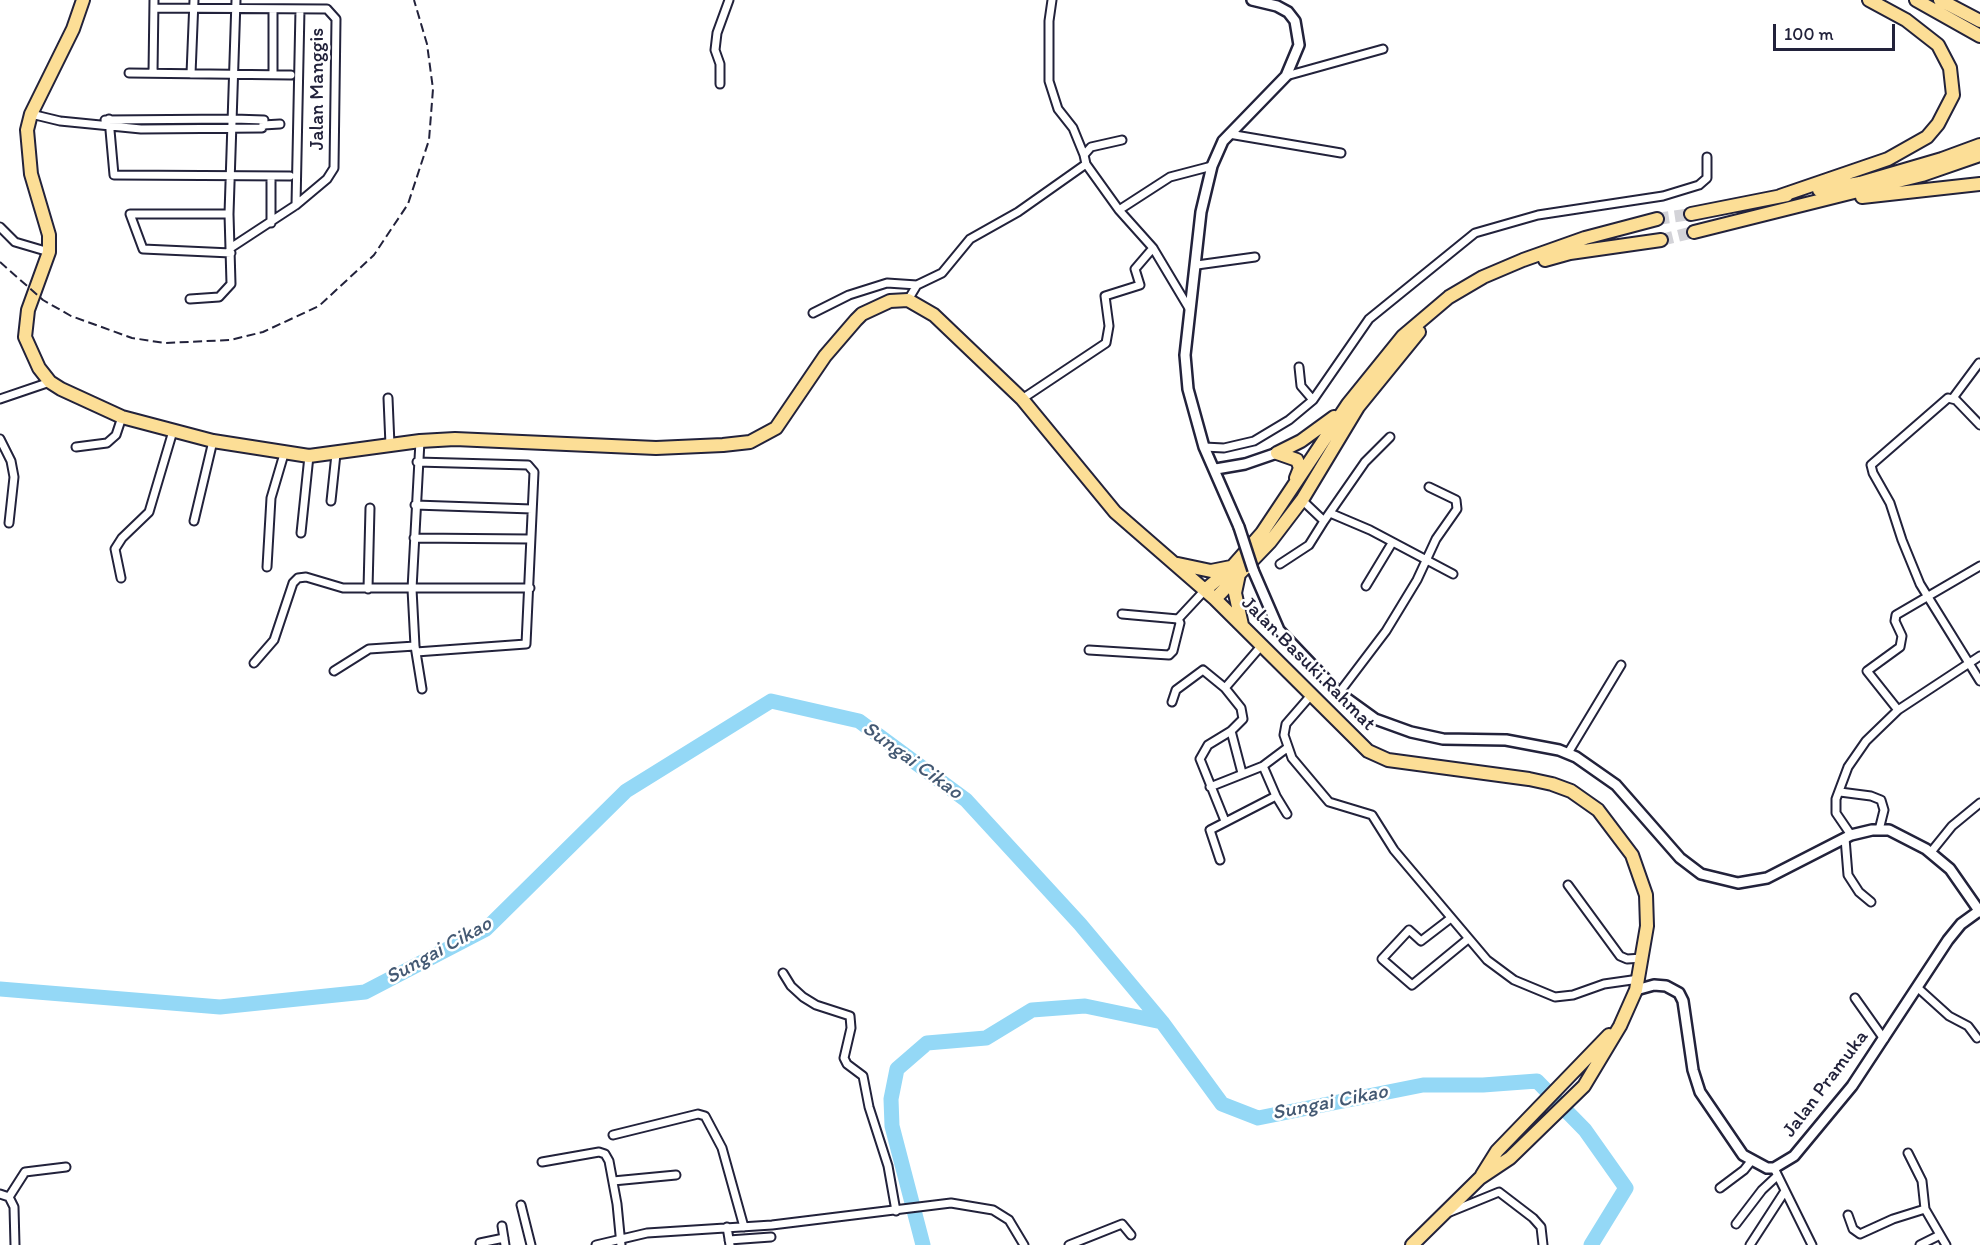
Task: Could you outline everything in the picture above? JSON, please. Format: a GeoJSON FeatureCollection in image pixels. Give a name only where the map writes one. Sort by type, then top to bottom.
{"type":"FeatureCollection","features":[{"type":"Feature","properties":{"kind":"highway"},"geometry":{"type":"LineString","coordinates":[[83,0],[73,29],[31,114],[27,147],[31,174],[49,235],[49,252],[28,310],[25,337],[31,354],[50,382],[122,417],[213,441],[284,454],[309,456],[420,441],[455,439],[656,448],[750,442],[765,436],[776,428],[822,361],[862,314],[890,301],[908,300]]}},
{"type":"Feature","properties":{"kind":"highway"},"geometry":{"type":"LineString","coordinates":[[1780,196],[1898,154],[1932,130],[1953,95],[1950,68],[1938,45],[1906,20],[1869,0]]}},
{"type":"Feature","properties":{"kind":"highway"},"geometry":{"type":"LineString","coordinates":[[1916,0],[1980,36]]}},
{"type":"Feature","properties":{"kind":"highway"},"geometry":{"type":"LineString","coordinates":[[1940,0],[1980,21]]}},
{"type":"Feature","properties":{"kind":"highway"},"geometry":{"type":"LineString","coordinates":[[1690,214],[1860,183],[1942,159],[1980,145]]}},
{"type":"Feature","properties":{"kind":"highway"},"geometry":{"type":"LineString","coordinates":[[1694,232],[1922,175],[1980,155]]}},
{"type":"Feature","properties":{"kind":"highway"},"geometry":{"type":"LineString","coordinates":[[1824,201],[1980,184]]}},
{"type":"Feature","properties":{"kind":"highway"},"geometry":{"type":"LineString","coordinates":[[1215,599],[1348,404],[1403,336],[1449,297],[1499,270],[1550,250],[1657,219]]}},
{"type":"Feature","properties":{"kind":"highway"},"geometry":{"type":"LineString","coordinates":[[1205,590],[1236,570],[1270,542],[1302,500],[1358,407],[1387,369],[1411,340],[1453,303],[1497,277],[1529,264],[1570,253],[1661,240]]}},
{"type":"Feature","properties":{"kind":"highway","name":"Jalan Basuki Rahmat"},"geometry":{"type":"LineString","coordinates":[[908,300],[934,315],[1022,399],[1104,500],[1215,599],[1312,694],[1352,737],[1377,756],[1529,778],[1571,791],[1588,801],[1621,838],[1640,874],[1648,912],[1639,974],[1620,1026],[1584,1086],[1510,1158],[1480,1178],[1412,1245]]}},
{"type":"Feature","properties":{"kind":"highway"},"geometry":{"type":"LineString","coordinates":[[1277,453],[1323,426],[1348,404]]}},
{"type":"Feature","properties":{"kind":"highway"},"geometry":{"type":"LineString","coordinates":[[1277,453],[1292,456],[1299,464],[1293,487]]}},
{"type":"Feature","properties":{"kind":"highway"},"geometry":{"type":"LineString","coordinates":[[1174,563],[1186,568],[1211,571],[1236,570]]}},
{"type":"Feature","properties":{"kind":"highway"},"geometry":{"type":"LineString","coordinates":[[1236,570],[1235,593],[1242,625]]}},
{"type":"Feature","properties":{"kind":"highway","name":"Jalan Basuki Rahmat"},"geometry":{"type":"LineString","coordinates":[[1480,1178],[1497,1151],[1572,1077],[1594,1049],[1620,1026]]}},
{"type":"Feature","properties":{"kind":"street"},"geometry":{"type":"LineString","coordinates":[[191,74],[194,0]]}},
{"type":"Feature","properties":{"kind":"street"},"geometry":{"type":"LineString","coordinates":[[190,299],[211,299],[226,292],[231,284],[229,214],[234,129],[236,0]]}},
{"type":"Feature","properties":{"kind":"street"},"geometry":{"type":"LineString","coordinates":[[312,9],[313,0]]}},
{"type":"Feature","properties":{"kind":"street"},"geometry":{"type":"LineString","coordinates":[[720,84],[720,64],[715,51],[717,33],[729,0]]}},
{"type":"Feature","properties":{"kind":"street"},"geometry":{"type":"LineString","coordinates":[[1052,0],[1048,44],[1050,87],[1058,109],[1073,128],[1086,164],[1119,210],[1154,248],[1190,310]]}},
{"type":"Feature","properties":{"kind":"street"},"geometry":{"type":"LineString","coordinates":[[1252,0],[1277,6],[1288,12],[1295,21],[1299,45],[1286,76],[1229,134],[1217,151],[1201,212],[1197,265],[1185,355],[1188,389],[1204,447],[1216,469],[1253,570],[1279,630],[1339,693],[1375,719],[1411,732],[1443,739],[1516,742],[1569,753],[1590,765],[1616,785],[1680,858],[1691,868],[1713,879],[1738,883],[1767,878],[1848,836],[1879,830],[1905,837],[1930,852],[1950,869],[1976,897],[1980,912]]}},
{"type":"Feature","properties":{"kind":"street"},"geometry":{"type":"LineString","coordinates":[[153,73],[154,4]]}},
{"type":"Feature","properties":{"kind":"street","name":"Jalan Manggis"},"geometry":{"type":"LineString","coordinates":[[154,4],[194,9],[327,9],[336,19],[334,168],[327,179],[296,205],[231,250]]}},
{"type":"Feature","properties":{"kind":"street"},"geometry":{"type":"LineString","coordinates":[[273,9],[273,74]]}},
{"type":"Feature","properties":{"kind":"street"},"geometry":{"type":"LineString","coordinates":[[296,205],[300,9]]}},
{"type":"Feature","properties":{"kind":"street"},"geometry":{"type":"LineString","coordinates":[[1286,76],[1383,49]]}},
{"type":"Feature","properties":{"kind":"street"},"geometry":{"type":"LineString","coordinates":[[129,73],[291,75]]}},
{"type":"Feature","properties":{"kind":"street"},"geometry":{"type":"LineString","coordinates":[[31,114],[60,121],[110,128],[234,129],[263,124]]}},
{"type":"Feature","properties":{"kind":"street"},"geometry":{"type":"LineString","coordinates":[[94,124],[109,119],[234,119],[263,124],[280,124]]}},
{"type":"Feature","properties":{"kind":"street"},"geometry":{"type":"LineString","coordinates":[[109,119],[114,175],[290,176]]}},
{"type":"Feature","properties":{"kind":"street"},"geometry":{"type":"LineString","coordinates":[[174,119],[174,129]]}},
{"type":"Feature","properties":{"kind":"street"},"geometry":{"type":"LineString","coordinates":[[1229,134],[1341,153]]}},
{"type":"Feature","properties":{"kind":"street"},"geometry":{"type":"LineString","coordinates":[[1084,155],[1091,147],[1122,140]]}},
{"type":"Feature","properties":{"kind":"street"},"geometry":{"type":"LineString","coordinates":[[1204,447],[1224,448],[1257,440],[1289,420],[1313,400],[1369,319],[1475,233],[1538,215],[1663,196],[1699,185],[1707,178],[1707,157]]}},
{"type":"Feature","properties":{"kind":"street"},"geometry":{"type":"LineString","coordinates":[[813,313],[849,295],[887,283],[917,285],[942,273],[970,239],[1018,212],[1086,164]]}},
{"type":"Feature","properties":{"kind":"street"},"geometry":{"type":"LineString","coordinates":[[1119,210],[1170,177],[1212,166]]}},
{"type":"Feature","properties":{"kind":"street"},"geometry":{"type":"LineString","coordinates":[[271,176],[271,223]]}},
{"type":"Feature","properties":{"kind":"street"},"geometry":{"type":"LineString","coordinates":[[229,214],[130,214],[142,249],[231,250]]}},
{"type":"Feature","properties":{"kind":"street"},"geometry":{"type":"LineString","coordinates":[[0,227],[15,242],[49,252]]}},
{"type":"Feature","properties":{"kind":"street"},"geometry":{"type":"LineString","coordinates":[[1022,399],[1106,343],[1109,327],[1105,296],[1140,285],[1135,268],[1154,248]]}},
{"type":"Feature","properties":{"kind":"street"},"geometry":{"type":"LineString","coordinates":[[1197,265],[1255,257]]}},
{"type":"Feature","properties":{"kind":"street"},"geometry":{"type":"LineString","coordinates":[[908,300],[917,285]]}},
{"type":"Feature","properties":{"kind":"street"},"geometry":{"type":"LineString","coordinates":[[1979,363],[1953,398],[1942,402],[1913,431],[1871,465],[1890,503],[1909,560],[1929,598],[1980,681]]}},
{"type":"Feature","properties":{"kind":"street"},"geometry":{"type":"LineString","coordinates":[[1299,367],[1302,386],[1313,400]]}},
{"type":"Feature","properties":{"kind":"street"},"geometry":{"type":"LineString","coordinates":[[0,399],[50,382]]}},
{"type":"Feature","properties":{"kind":"street"},"geometry":{"type":"LineString","coordinates":[[388,398],[390,445]]}},
{"type":"Feature","properties":{"kind":"street"},"geometry":{"type":"LineString","coordinates":[[1953,398],[1980,425]]}},
{"type":"Feature","properties":{"kind":"street"},"geometry":{"type":"LineString","coordinates":[[76,447],[107,443],[116,435],[122,417]]}},
{"type":"Feature","properties":{"kind":"street"},"geometry":{"type":"LineString","coordinates":[[121,578],[116,549],[122,538],[149,512],[173,431]]}},
{"type":"Feature","properties":{"kind":"street"},"geometry":{"type":"LineString","coordinates":[[1280,564],[1309,544],[1365,462],[1390,437]]}},
{"type":"Feature","properties":{"kind":"street"},"geometry":{"type":"LineString","coordinates":[[0,439],[11,461],[14,477],[9,523]]}},
{"type":"Feature","properties":{"kind":"street"},"geometry":{"type":"LineString","coordinates":[[194,521],[213,441]]}},
{"type":"Feature","properties":{"kind":"street"},"geometry":{"type":"LineString","coordinates":[[420,441],[417,462],[412,589],[415,649],[422,689]]}},
{"type":"Feature","properties":{"kind":"street"},"geometry":{"type":"LineString","coordinates":[[1216,469],[1245,464],[1277,453]]}},
{"type":"Feature","properties":{"kind":"street"},"geometry":{"type":"LineString","coordinates":[[267,567],[271,498],[284,454]]}},
{"type":"Feature","properties":{"kind":"street"},"geometry":{"type":"LineString","coordinates":[[332,501],[336,454]]}},
{"type":"Feature","properties":{"kind":"street"},"geometry":{"type":"LineString","coordinates":[[301,533],[309,456]]}},
{"type":"Feature","properties":{"kind":"street"},"geometry":{"type":"LineString","coordinates":[[334,671],[369,649],[526,644],[534,472],[528,465],[417,462]]}},
{"type":"Feature","properties":{"kind":"street"},"geometry":{"type":"LineString","coordinates":[[1339,693],[1386,631],[1458,506],[1456,500],[1429,487]]}},
{"type":"Feature","properties":{"kind":"street"},"geometry":{"type":"LineString","coordinates":[[1302,500],[1324,521]]}},
{"type":"Feature","properties":{"kind":"street"},"geometry":{"type":"LineString","coordinates":[[415,505],[532,509]]}},
{"type":"Feature","properties":{"kind":"street"},"geometry":{"type":"LineString","coordinates":[[368,589],[370,508]]}},
{"type":"Feature","properties":{"kind":"street"},"geometry":{"type":"LineString","coordinates":[[1330,513],[1453,574]]}},
{"type":"Feature","properties":{"kind":"street"},"geometry":{"type":"LineString","coordinates":[[414,538],[530,539]]}},
{"type":"Feature","properties":{"kind":"street"},"geometry":{"type":"LineString","coordinates":[[1366,586],[1392,543]]}},
{"type":"Feature","properties":{"kind":"street"},"geometry":{"type":"LineString","coordinates":[[1898,710],[1867,671],[1900,647],[1902,636],[1895,621],[1896,615],[1929,598],[1980,566]]}},
{"type":"Feature","properties":{"kind":"street"},"geometry":{"type":"LineString","coordinates":[[254,663],[274,640],[293,583],[298,578],[306,577],[343,588],[530,588]]}},
{"type":"Feature","properties":{"kind":"street"},"geometry":{"type":"LineString","coordinates":[[1178,619],[1205,590]]}},
{"type":"Feature","properties":{"kind":"street"},"geometry":{"type":"LineString","coordinates":[[1122,614],[1178,619]]}},
{"type":"Feature","properties":{"kind":"street"},"geometry":{"type":"LineString","coordinates":[[1089,650],[1169,655],[1173,651],[1180,623],[1178,619]]}},
{"type":"Feature","properties":{"kind":"street"},"geometry":{"type":"LineString","coordinates":[[1225,688],[1262,645]]}},
{"type":"Feature","properties":{"kind":"street"},"geometry":{"type":"LineString","coordinates":[[1871,902],[1859,892],[1848,874],[1848,836],[1836,813],[1836,799],[1848,768],[1866,741],[1898,710],[1980,656]]}},
{"type":"Feature","properties":{"kind":"street"},"geometry":{"type":"LineString","coordinates":[[1569,753],[1621,665]]}},
{"type":"Feature","properties":{"kind":"street"},"geometry":{"type":"LineString","coordinates":[[1172,702],[1172,694],[1203,670],[1225,688],[1244,714],[1243,719],[1231,731],[1208,745],[1202,754],[1201,767],[1226,821]]}},
{"type":"Feature","properties":{"kind":"street"},"geometry":{"type":"LineString","coordinates":[[1312,694],[1286,724],[1284,735],[1287,748],[1329,802],[1372,815],[1394,850],[1487,960],[1505,975],[1548,995],[1573,995],[1639,974]]}},
{"type":"Feature","properties":{"kind":"street"},"geometry":{"type":"LineString","coordinates":[[1231,731],[1242,773]]}},
{"type":"Feature","properties":{"kind":"street"},"geometry":{"type":"LineString","coordinates":[[1210,787],[1263,766],[1287,748]]}},
{"type":"Feature","properties":{"kind":"street"},"geometry":{"type":"LineString","coordinates":[[1263,766],[1287,814]]}},
{"type":"Feature","properties":{"kind":"street"},"geometry":{"type":"LineString","coordinates":[[1840,792],[1871,796],[1881,800],[1884,810],[1879,830]]}},
{"type":"Feature","properties":{"kind":"street"},"geometry":{"type":"LineString","coordinates":[[1220,860],[1210,830],[1276,796]]}},
{"type":"Feature","properties":{"kind":"street"},"geometry":{"type":"LineString","coordinates":[[1930,852],[1952,826],[1980,803]]}},
{"type":"Feature","properties":{"kind":"street"},"geometry":{"type":"LineString","coordinates":[[1568,885],[1620,956],[1627,959],[1639,974],[1654,985],[1670,987],[1679,993],[1683,1001],[1693,1070],[1700,1092],[1735,1146],[1752,1160],[1775,1172],[1812,1245]]}},
{"type":"Feature","properties":{"kind":"street","name":"Jalan Pramuka"},"geometry":{"type":"LineString","coordinates":[[1775,1172],[1801,1148],[1852,1086],[1955,931],[1980,912]]}},
{"type":"Feature","properties":{"kind":"street"},"geometry":{"type":"LineString","coordinates":[[1451,918],[1421,941],[1409,930],[1383,959],[1412,985],[1468,939]]}},
{"type":"Feature","properties":{"kind":"street"},"geometry":{"type":"LineString","coordinates":[[783,973],[802,997],[816,1005],[850,1017],[844,1058],[864,1081],[868,1107],[888,1166],[896,1211]]}},
{"type":"Feature","properties":{"kind":"street"},"geometry":{"type":"LineString","coordinates":[[1639,974],[1654,985]]}},
{"type":"Feature","properties":{"kind":"street"},"geometry":{"type":"LineString","coordinates":[[1918,988],[1948,1016],[1967,1025],[1977,1038]]}},
{"type":"Feature","properties":{"kind":"street"},"geometry":{"type":"LineString","coordinates":[[1855,998],[1884,1039]]}},
{"type":"Feature","properties":{"kind":"street"},"geometry":{"type":"LineString","coordinates":[[613,1135],[698,1114],[705,1116],[722,1148],[744,1227]]}},
{"type":"Feature","properties":{"kind":"street"},"geometry":{"type":"LineString","coordinates":[[542,1162],[599,1152],[608,1158],[620,1242]]}},
{"type":"Feature","properties":{"kind":"street"},"geometry":{"type":"LineString","coordinates":[[1908,1153],[1922,1181],[1925,1209],[1946,1245]]}},
{"type":"Feature","properties":{"kind":"street"},"geometry":{"type":"LineString","coordinates":[[1720,1188],[1752,1160]]}},
{"type":"Feature","properties":{"kind":"street"},"geometry":{"type":"LineString","coordinates":[[9,1197],[25,1172],[66,1167]]}},
{"type":"Feature","properties":{"kind":"street"},"geometry":{"type":"LineString","coordinates":[[1736,1224],[1775,1172]]}},
{"type":"Feature","properties":{"kind":"street"},"geometry":{"type":"LineString","coordinates":[[613,1181],[676,1175]]}},
{"type":"Feature","properties":{"kind":"street"},"geometry":{"type":"LineString","coordinates":[[1750,1245],[1785,1191]]}},
{"type":"Feature","properties":{"kind":"street"},"geometry":{"type":"LineString","coordinates":[[1444,1214],[1498,1192],[1533,1218],[1541,1227],[1543,1245]]}},
{"type":"Feature","properties":{"kind":"street"},"geometry":{"type":"LineString","coordinates":[[0,1194],[9,1197],[14,1207],[15,1245]]}},
{"type":"Feature","properties":{"kind":"street"},"geometry":{"type":"LineString","coordinates":[[596,1245],[620,1242],[665,1231],[744,1227],[934,1205],[966,1204],[993,1210],[1009,1220],[1022,1245]]}},
{"type":"Feature","properties":{"kind":"street"},"geometry":{"type":"LineString","coordinates":[[521,1205],[531,1245]]}},
{"type":"Feature","properties":{"kind":"street"},"geometry":{"type":"LineString","coordinates":[[1848,1215],[1853,1229],[1860,1234],[1893,1219],[1925,1209]]}},
{"type":"Feature","properties":{"kind":"street"},"geometry":{"type":"LineString","coordinates":[[1069,1245],[1122,1224],[1131,1235]]}},
{"type":"Feature","properties":{"kind":"street"},"geometry":{"type":"LineString","coordinates":[[480,1243],[505,1242],[502,1226]]}},
{"type":"Feature","properties":{"kind":"street"},"geometry":{"type":"LineString","coordinates":[[727,1227],[729,1242],[771,1237]]}},
{"type":"Feature","properties":{"kind":"street"},"geometry":{"type":"LineString","coordinates":[[1920,1245],[1940,1235]]}},
{"type":"Feature","properties":{"kind":"waterway","name":"Sungai Cikao"},"geometry":{"type":"LineString","coordinates":[[0,989],[220,1007],[365,992],[486,929],[626,791],[771,701],[859,721],[966,800],[1080,924],[1162,1022],[1222,1104],[1258,1118],[1423,1085],[1483,1085],[1537,1081],[1585,1130],[1626,1188],[1591,1245]]}},
{"type":"Feature","properties":{"kind":"waterway"},"geometry":{"type":"LineString","coordinates":[[923,1245],[892,1126],[891,1099],[897,1069],[927,1043],[986,1038],[1032,1010],[1085,1006],[1162,1022]]}},
{"type":"Feature","properties":{"kind":"tunnel"},"geometry":{"type":"LineString","coordinates":[[1657,219],[1691,214]]}},
{"type":"Feature","properties":{"kind":"tunnel"},"geometry":{"type":"LineString","coordinates":[[1661,240],[1694,232]]}},
{"type":"Feature","properties":{"kind":"railway"},"geometry":{"type":"LineString","coordinates":[[0,262],[43,300],[71,316],[132,338],[165,343],[230,340],[263,332],[319,306],[374,255],[408,204],[429,140],[433,89],[427,44],[414,0]]}}]}
